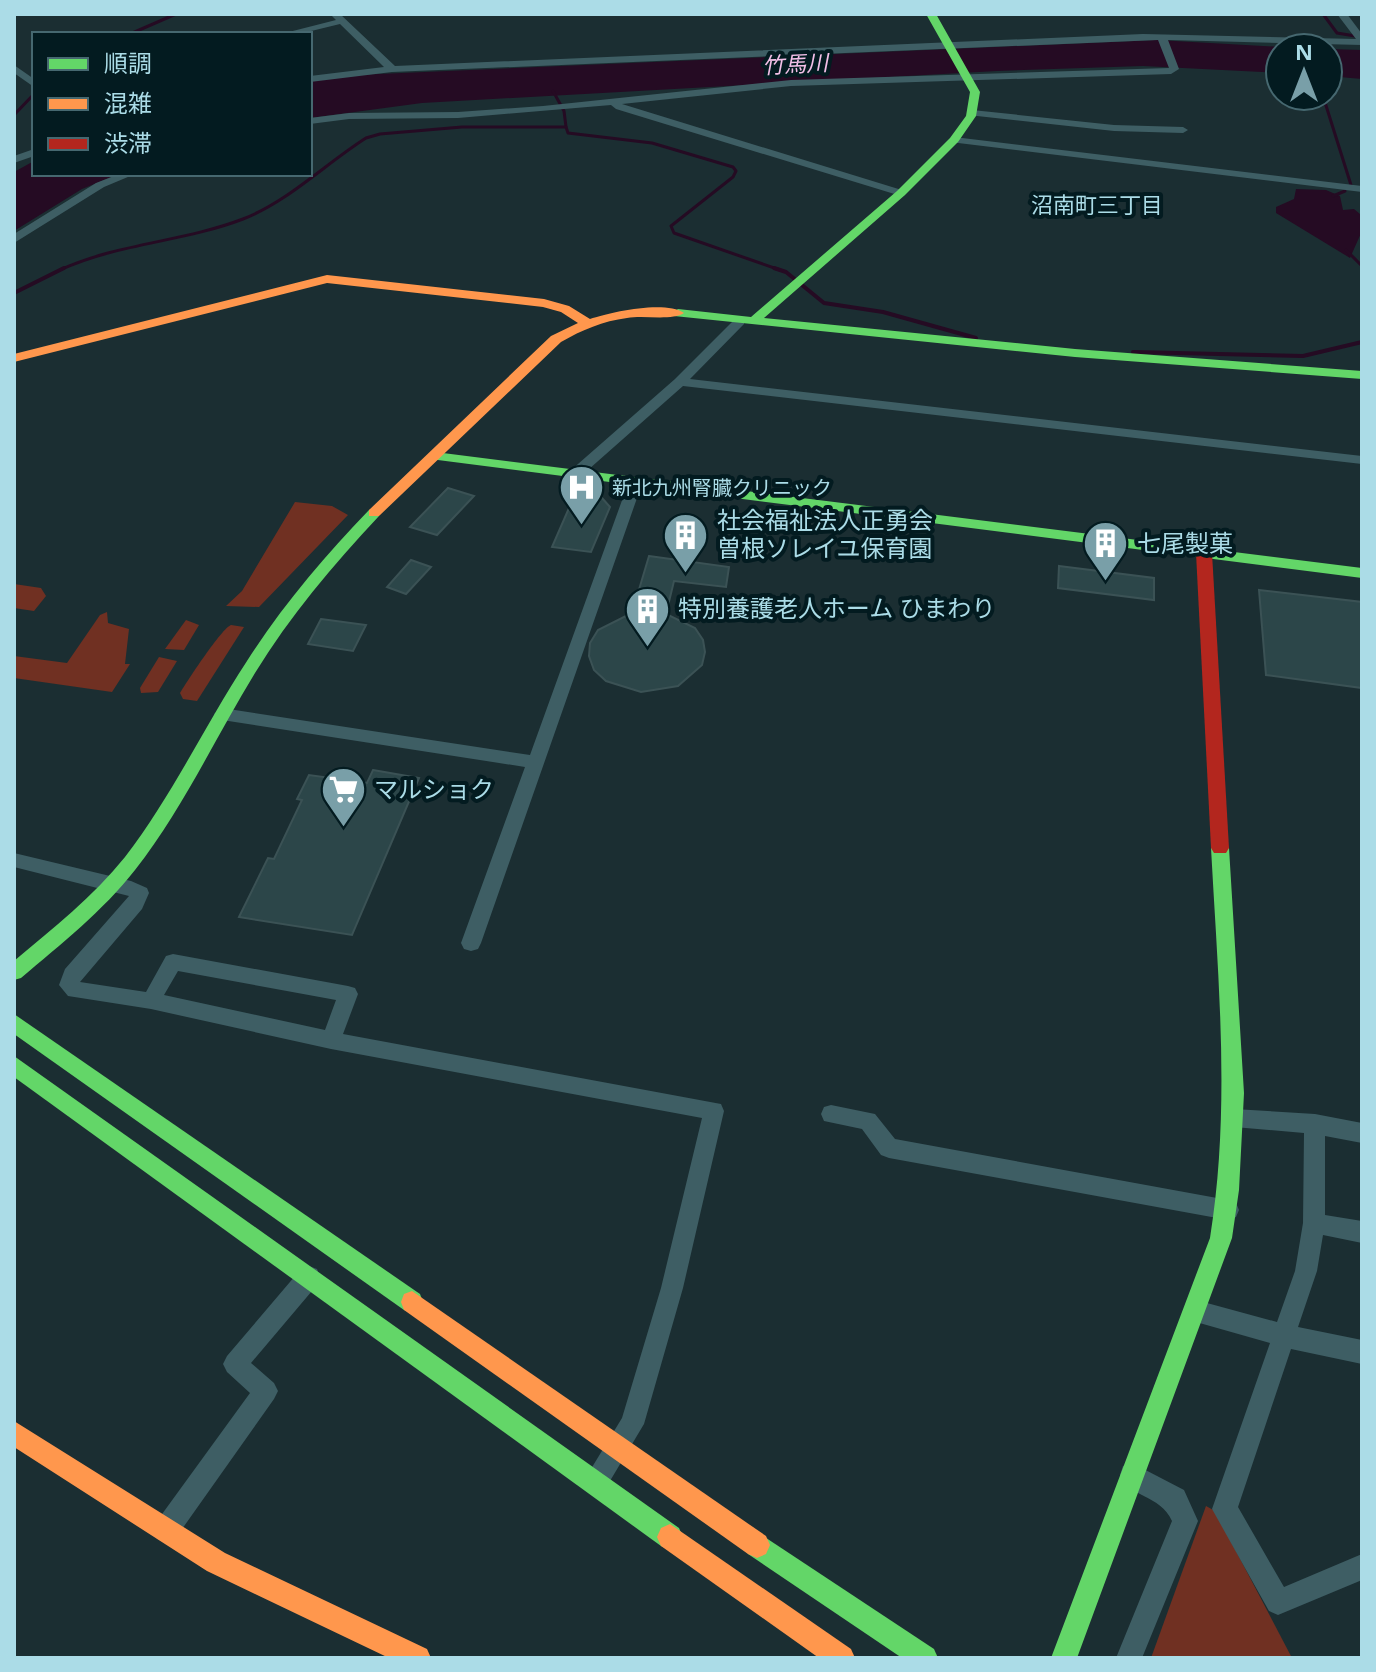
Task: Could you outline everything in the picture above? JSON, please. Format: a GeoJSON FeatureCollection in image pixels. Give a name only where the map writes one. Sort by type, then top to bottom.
{"type":"FeatureCollection","features":[{"type":"Feature","properties":{"kind":"street"},"geometry":{"type":"LineString","coordinates":[[575,474],[746,321],[798,282],[901,193],[954,140],[972,113],[975,92],[969,75],[931,14]]}},
{"type":"Feature","properties":{"kind":"street"},"geometry":{"type":"LineString","coordinates":[[1342,14],[1362,41]]}},
{"type":"Feature","properties":{"kind":"street"},"geometry":{"type":"LineString","coordinates":[[293,32],[339,18],[392,69]]}},
{"type":"Feature","properties":{"kind":"street"},"geometry":{"type":"LineString","coordinates":[[312,121],[349,116],[458,115],[555,108],[739,86],[1174,69],[1163,39]]}},
{"type":"Feature","properties":{"kind":"street"},"geometry":{"type":"LineString","coordinates":[[312,79],[392,69],[951,44],[1163,39],[1362,41]]}},
{"type":"Feature","properties":{"kind":"street"},"geometry":{"type":"LineString","coordinates":[[14,68],[32,82]]}},
{"type":"Feature","properties":{"kind":"street"},"geometry":{"type":"LineString","coordinates":[[614,102],[620,107],[901,193]]}},
{"type":"Feature","properties":{"kind":"street"},"geometry":{"type":"LineString","coordinates":[[972,113],[1114,128],[1183,130]]}},
{"type":"Feature","properties":{"kind":"street"},"geometry":{"type":"LineString","coordinates":[[954,140],[1362,189]]}},
{"type":"Feature","properties":{"kind":"street"},"geometry":{"type":"LineString","coordinates":[[14,239],[100,185],[124,176]]}},
{"type":"Feature","properties":{"kind":"street"},"geometry":{"type":"LineString","coordinates":[[14,358],[257,294],[327,279],[544,303],[565,309],[586,322]]}},
{"type":"Feature","properties":{"kind":"street"},"geometry":{"type":"LineString","coordinates":[[14,972],[112,884],[161,820],[259,651],[293,605],[377,511],[543,349],[586,322],[641,312],[1075,353],[1362,375]]}},
{"type":"Feature","properties":{"kind":"street"},"geometry":{"type":"LineString","coordinates":[[680,382],[1362,460]]}},
{"type":"Feature","properties":{"kind":"street"},"geometry":{"type":"LineString","coordinates":[[435,456],[1362,573]]}},
{"type":"Feature","properties":{"kind":"street"},"geometry":{"type":"LineString","coordinates":[[471,943],[636,481]]}},
{"type":"Feature","properties":{"kind":"street"},"geometry":{"type":"LineString","coordinates":[[1064,1658],[1196,1311],[1228,1210],[1234,1157],[1234,1118],[1204,553]]}},
{"type":"Feature","properties":{"kind":"street"},"geometry":{"type":"LineString","coordinates":[[222,714],[536,762]]}},
{"type":"Feature","properties":{"kind":"street"},"geometry":{"type":"LineString","coordinates":[[14,860],[139,890],[140,897],[72,975],[69,985],[75,990],[151,1001],[331,1040],[714,1111],[672,1288],[632,1424],[595,1482]]}},
{"type":"Feature","properties":{"kind":"street"},"geometry":{"type":"LineString","coordinates":[[151,1001],[173,962],[348,994],[331,1040]]}},
{"type":"Feature","properties":{"kind":"street"},"geometry":{"type":"LineString","coordinates":[[14,1023],[618,1447],[925,1658]]}},
{"type":"Feature","properties":{"kind":"street"},"geometry":{"type":"LineString","coordinates":[[14,1065],[842,1658]]}},
{"type":"Feature","properties":{"kind":"street"},"geometry":{"type":"LineString","coordinates":[[831,1114],[868,1121],[889,1148],[1228,1210]]}},
{"type":"Feature","properties":{"kind":"street"},"geometry":{"type":"LineString","coordinates":[[1234,1118],[1315,1124],[1362,1133]]}},
{"type":"Feature","properties":{"kind":"street"},"geometry":{"type":"LineString","coordinates":[[1315,1124],[1314,1223],[1306,1271],[1225,1509],[1278,1602],[1362,1567]]}},
{"type":"Feature","properties":{"kind":"street"},"geometry":{"type":"LineString","coordinates":[[1314,1223],[1362,1232]]}},
{"type":"Feature","properties":{"kind":"street"},"geometry":{"type":"LineString","coordinates":[[166,1530],[266,1391],[235,1364],[309,1277]]}},
{"type":"Feature","properties":{"kind":"street"},"geometry":{"type":"LineString","coordinates":[[1196,1311],[1285,1336],[1362,1352]]}},
{"type":"Feature","properties":{"kind":"street"},"geometry":{"type":"LineString","coordinates":[[15,1436],[216,1562],[418,1658]]}},
{"type":"Feature","properties":{"kind":"street"},"geometry":{"type":"LineString","coordinates":[[1129,1658],[1185,1521],[1175,1499],[1132,1475]]}},
{"type":"Feature","properties":{"kind":"shaded area"},"geometry":{"type":"Polygon","coordinates":[[[295,502],[332,506],[348,515],[259,607],[226,606],[242,591],[295,502]]]}},
{"type":"Feature","properties":{"kind":"shaded area"},"geometry":{"type":"Polygon","coordinates":[[[14,584],[41,588],[46,596],[34,611],[14,608],[14,584]]]}},
{"type":"Feature","properties":{"kind":"shaded area"},"geometry":{"type":"Polygon","coordinates":[[[107,612],[108,623],[129,629],[125,664],[130,664],[112,692],[14,678],[14,656],[67,663],[100,615],[107,612]]]}},
{"type":"Feature","properties":{"kind":"shaded area"},"geometry":{"type":"Polygon","coordinates":[[[186,620],[199,625],[184,650],[165,649],[186,620]]]}},
{"type":"Feature","properties":{"kind":"shaded area"},"geometry":{"type":"Polygon","coordinates":[[[231,625],[244,627],[197,701],[183,699],[180,693],[231,625]]]}},
{"type":"Feature","properties":{"kind":"shaded area"},"geometry":{"type":"Polygon","coordinates":[[[159,657],[177,661],[158,692],[141,693],[140,688],[159,657]]]}},
{"type":"Feature","properties":{"kind":"shaded area"},"geometry":{"type":"Polygon","coordinates":[[[1206,1506],[1215,1511],[1292,1658],[1151,1658],[1206,1506]]]}},
{"type":"Feature","properties":{"kind":"water","name":"竹馬川"},"geometry":{"type":"Polygon","coordinates":[[[1157,40],[1264,46],[1264,72],[1143,66],[997,71],[422,103],[312,118],[312,81],[356,75],[1157,40]]]}},
{"type":"Feature","properties":{"kind":"water"},"geometry":{"type":"Polygon","coordinates":[[[1344,49],[1362,50],[1362,79],[1344,77],[1344,49]]]}},
{"type":"Feature","properties":{"kind":"water"},"geometry":{"type":"Polygon","coordinates":[[[32,162],[32,176],[114,176],[82,189],[14,231],[14,172],[32,162]]]}},
{"type":"Feature","properties":{"kind":"water"},"geometry":{"type":"Polygon","coordinates":[[[1296,189],[1326,190],[1340,196],[1343,210],[1354,209],[1360,214],[1362,231],[1350,258],[1276,213],[1276,207],[1294,199],[1296,189]]]}},
{"type":"Feature","properties":{"kind":"building"},"geometry":{"type":"Polygon","coordinates":[[[448,488],[474,496],[437,535],[410,527],[448,488]]]}},
{"type":"Feature","properties":{"kind":"building","name":"新北九州腎臓クリニック"},"geometry":{"type":"Polygon","coordinates":[[[585,495],[602,498],[610,507],[591,552],[552,547],[569,508],[585,495]]]}},
{"type":"Feature","properties":{"kind":"building","name":"特別養護老人ホーム ひまわり"},"geometry":{"type":"Polygon","coordinates":[[[649,556],[729,567],[726,587],[674,581],[666,614],[695,628],[703,640],[705,652],[702,665],[678,686],[641,692],[606,681],[594,670],[589,656],[590,643],[598,630],[632,613],[649,556]]]}},
{"type":"Feature","properties":{"kind":"building"},"geometry":{"type":"Polygon","coordinates":[[[411,560],[431,567],[406,594],[387,587],[411,560]]]}},
{"type":"Feature","properties":{"kind":"building","name":"七尾製菓"},"geometry":{"type":"Polygon","coordinates":[[[1059,566],[1154,578],[1154,600],[1058,588],[1059,566]]]}},
{"type":"Feature","properties":{"kind":"building"},"geometry":{"type":"Polygon","coordinates":[[[1259,590],[1362,602],[1362,688],[1266,675],[1259,590]]]}},
{"type":"Feature","properties":{"kind":"building"},"geometry":{"type":"Polygon","coordinates":[[[321,619],[366,625],[353,651],[308,644],[321,619]]]}},
{"type":"Feature","properties":{"kind":"building","name":"マルショク"},"geometry":{"type":"Polygon","coordinates":[[[373,770],[419,778],[352,935],[239,917],[268,858],[274,859],[302,800],[297,799],[309,775],[367,783],[373,770]]]}},
{"type":"Feature","properties":{"kind":"waterway"},"geometry":{"type":"LineString","coordinates":[[135,32],[176,14]]}},
{"type":"Feature","properties":{"kind":"waterway"},"geometry":{"type":"LineString","coordinates":[[1323,14],[1337,33],[1355,36]]}},
{"type":"Feature","properties":{"kind":"waterway"},"geometry":{"type":"LineString","coordinates":[[553,91],[564,111],[566,127]]}},
{"type":"Feature","properties":{"kind":"waterway"},"geometry":{"type":"LineString","coordinates":[[14,115],[32,96]]}},
{"type":"Feature","properties":{"kind":"waterway"},"geometry":{"type":"LineString","coordinates":[[1328,112],[1351,185]]}},
{"type":"Feature","properties":{"kind":"waterway"},"geometry":{"type":"LineString","coordinates":[[60,270],[105,254],[243,219],[276,202],[366,138],[380,134],[462,127],[566,127]]}},
{"type":"Feature","properties":{"kind":"waterway"},"geometry":{"type":"LineString","coordinates":[[566,127],[568,133],[652,143],[733,167],[736,171],[733,177],[671,226],[674,233],[780,270]]}},
{"type":"Feature","properties":{"kind":"waterway"},"geometry":{"type":"LineString","coordinates":[[1333,196],[1345,191]]}},
{"type":"Feature","properties":{"kind":"waterway"},"geometry":{"type":"LineString","coordinates":[[1346,250],[1362,266]]}},
{"type":"Feature","properties":{"kind":"waterway"},"geometry":{"type":"LineString","coordinates":[[60,270],[64,268]]}},
{"type":"Feature","properties":{"kind":"waterway"},"geometry":{"type":"LineString","coordinates":[[774,268],[780,270]]}},
{"type":"Feature","properties":{"kind":"waterway"},"geometry":{"type":"LineString","coordinates":[[14,293],[60,270]]}},
{"type":"Feature","properties":{"kind":"waterway"},"geometry":{"type":"LineString","coordinates":[[780,270],[824,303],[883,312],[976,338]]}},
{"type":"Feature","properties":{"kind":"waterway"},"geometry":{"type":"LineString","coordinates":[[1133,352],[1303,356],[1362,342]]}},
{"type":"Feature","properties":{"kind":"traffic: fast"},"geometry":{"type":"LineString","coordinates":[[752,322],[901,193],[954,140],[971,116],[975,92],[931,14]]}},
{"type":"Feature","properties":{"kind":"traffic: fast"},"geometry":{"type":"LineString","coordinates":[[678,313],[1075,353],[1362,375]]}},
{"type":"Feature","properties":{"kind":"traffic: fast"},"geometry":{"type":"LineString","coordinates":[[435,456],[1362,573]]}},
{"type":"Feature","properties":{"kind":"traffic: fast"},"geometry":{"type":"LineString","coordinates":[[14,972],[89,907],[130,863],[167,809],[268,640],[318,574],[374,513]]}},
{"type":"Feature","properties":{"kind":"traffic: fast"},"geometry":{"type":"LineString","coordinates":[[1064,1658],[1221,1238],[1228,1190],[1233,1093],[1220,848]]}},
{"type":"Feature","properties":{"kind":"traffic: fast"},"geometry":{"type":"LineString","coordinates":[[14,1023],[412,1302]]}},
{"type":"Feature","properties":{"kind":"traffic: fast"},"geometry":{"type":"LineString","coordinates":[[14,1065],[670,1537]]}},
{"type":"Feature","properties":{"kind":"traffic: fast"},"geometry":{"type":"LineString","coordinates":[[757,1545],[925,1658]]}},
{"type":"Feature","properties":{"kind":"traffic: slow"},"geometry":{"type":"LineString","coordinates":[[14,358],[327,279],[544,303],[565,309],[586,322]]}},
{"type":"Feature","properties":{"kind":"traffic: slow"},"geometry":{"type":"LineString","coordinates":[[374,513],[556,339],[585,325],[615,316],[646,312],[678,313]]}},
{"type":"Feature","properties":{"kind":"traffic: slow"},"geometry":{"type":"LineString","coordinates":[[412,1302],[757,1545]]}},
{"type":"Feature","properties":{"kind":"traffic: slow"},"geometry":{"type":"LineString","coordinates":[[14,1433],[216,1562],[418,1658]]}},
{"type":"Feature","properties":{"kind":"traffic: slow"},"geometry":{"type":"LineString","coordinates":[[670,1537],[842,1658]]}},
{"type":"Feature","properties":{"kind":"traffic: jam"},"geometry":{"type":"LineString","coordinates":[[1204,553],[1220,848]]}},
{"type":"Feature","properties":{"kind":"place","name":"新北九州腎臓クリニック"},"geometry":{"type":"Point","coordinates":[581,527]}},
{"type":"Feature","properties":{"kind":"place","name":"社会福祉法人正勇会 曽根ソレイユ保育園"},"geometry":{"type":"Point","coordinates":[686,574]}},
{"type":"Feature","properties":{"kind":"place","name":"七尾製菓"},"geometry":{"type":"Point","coordinates":[1106,583]}},
{"type":"Feature","properties":{"kind":"place","name":"特別養護老人ホーム ひまわり"},"geometry":{"type":"Point","coordinates":[647,648]}},
{"type":"Feature","properties":{"kind":"place","name":"マルショク"},"geometry":{"type":"Point","coordinates":[343,829]}},
{"type":"Feature","properties":{"kind":"district","name":"沼南町三丁目"},"geometry":{"type":"Point","coordinates":[1097,205]}}]}
